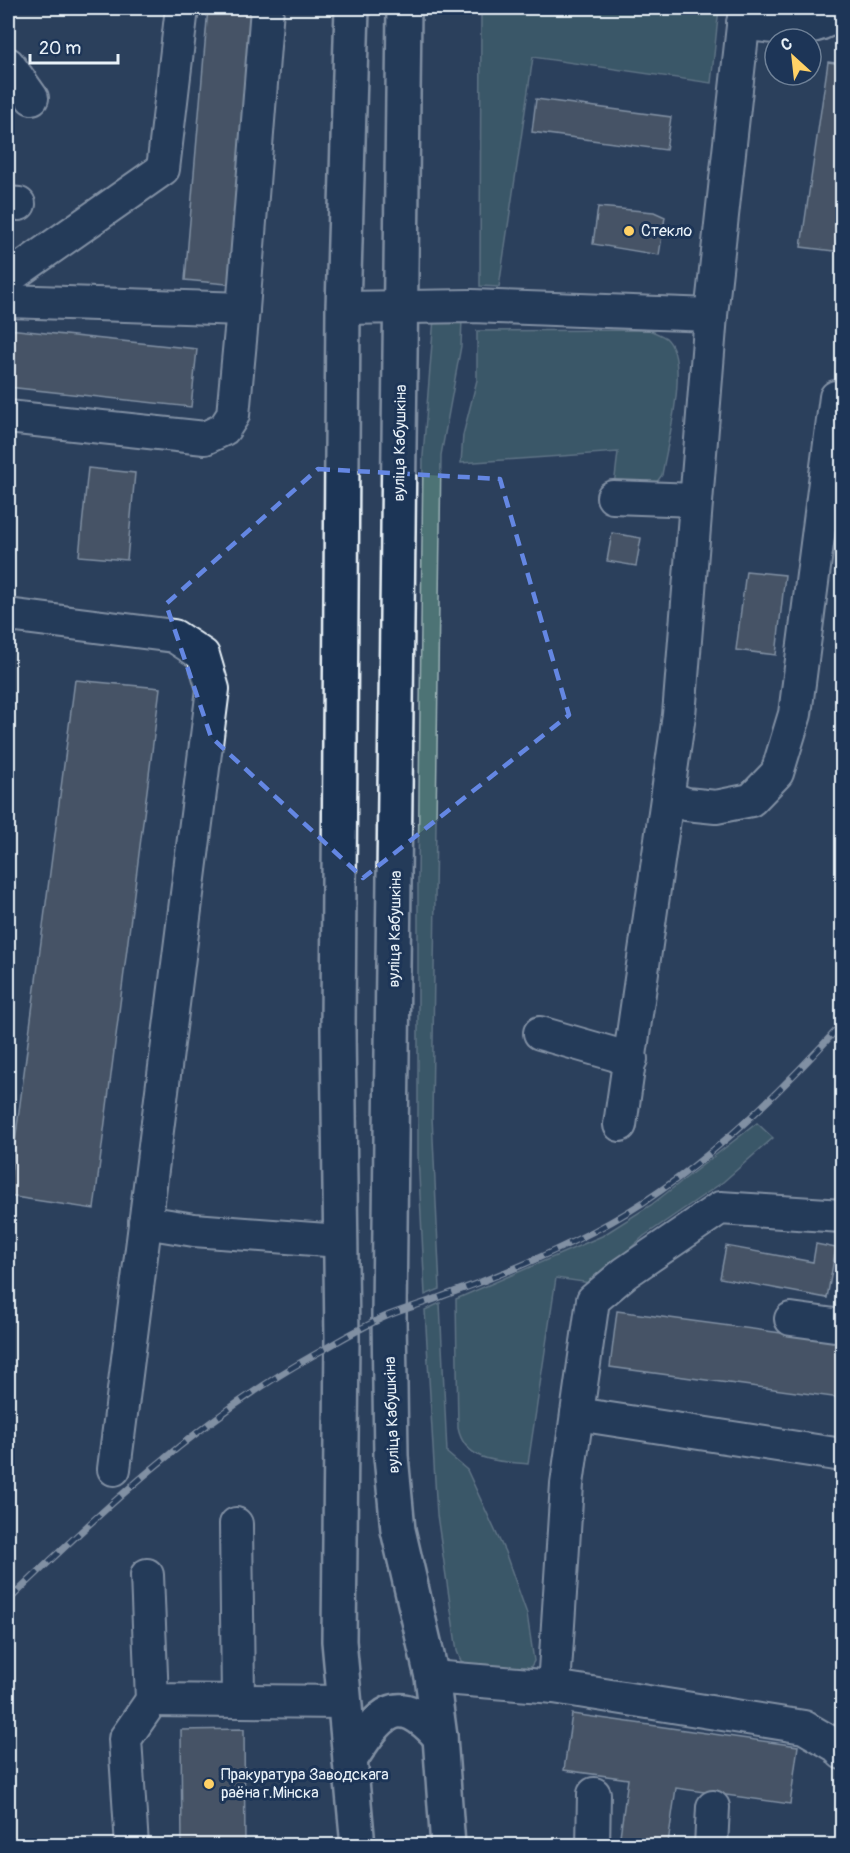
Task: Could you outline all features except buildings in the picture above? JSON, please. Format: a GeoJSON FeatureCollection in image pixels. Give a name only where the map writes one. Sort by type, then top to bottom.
{"type":"FeatureCollection","features":[{"type":"Feature","properties":{"kind":"main road"},"geometry":{"type":"LineString","coordinates":[[352,8],[343,308],[338,1018],[339,1641],[358,1845]]}},
{"type":"Feature","properties":{"kind":"main road","name":"вуліца Кабушкіна"},"geometry":{"type":"LineString","coordinates":[[405,8],[389,1315],[391,1456],[398,1530],[432,1677],[440,1737],[448,1845]]}},
{"type":"Feature","properties":{"kind":"main road"},"geometry":{"type":"LineString","coordinates":[[350,1760],[375,1723],[388,1714],[409,1710],[423,1717],[440,1737]]}},
{"type":"Feature","properties":{"kind":"lane"},"geometry":{"type":"LineString","coordinates":[[8,279],[163,169],[182,8]]}},
{"type":"Feature","properties":{"kind":"lane"},"geometry":{"type":"LineString","coordinates":[[8,417],[205,438],[224,429],[233,415],[267,8]]}},
{"type":"Feature","properties":{"kind":"lane"},"geometry":{"type":"LineString","coordinates":[[620,1125],[680,715],[711,315],[744,15],[772,27],[825,24],[834,18],[838,8]]}},
{"type":"Feature","properties":{"kind":"lane"},"geometry":{"type":"LineString","coordinates":[[8,64],[32,98]]}},
{"type":"Feature","properties":{"kind":"lane"},"geometry":{"type":"LineString","coordinates":[[8,301],[243,309]]}},
{"type":"Feature","properties":{"kind":"lane"},"geometry":{"type":"LineString","coordinates":[[343,308],[472,306],[711,315]]}},
{"type":"Feature","properties":{"kind":"lane"},"geometry":{"type":"LineString","coordinates":[[668,797],[686,804],[716,807],[751,800],[777,773],[795,714],[836,397]]}},
{"type":"Feature","properties":{"kind":"lane"},"geometry":{"type":"LineString","coordinates":[[613,497],[696,500]]}},
{"type":"Feature","properties":{"kind":"lane"},"geometry":{"type":"LineString","coordinates":[[8,615],[174,636],[203,655],[213,689],[114,1469]]}},
{"type":"Feature","properties":{"kind":"lane"},"geometry":{"type":"LineString","coordinates":[[540,1033],[631,1059]]}},
{"type":"Feature","properties":{"kind":"lane"},"geometry":{"type":"LineString","coordinates":[[554,1687],[567,1484],[593,1300],[625,1273],[720,1208],[843,1216]]}},
{"type":"Feature","properties":{"kind":"lane"},"geometry":{"type":"LineString","coordinates":[[145,1222],[194,1230],[340,1241]]}},
{"type":"Feature","properties":{"kind":"lane"},"geometry":{"type":"LineString","coordinates":[[791,1319],[843,1326]]}},
{"type":"Feature","properties":{"kind":"lane"},"geometry":{"type":"LineString","coordinates":[[577,1414],[843,1455]]}},
{"type":"Feature","properties":{"kind":"lane"},"geometry":{"type":"LineString","coordinates":[[236,1524],[238,1700]]}},
{"type":"Feature","properties":{"kind":"lane"},"geometry":{"type":"LineString","coordinates":[[132,1845],[125,1739],[152,1700],[147,1575]]}},
{"type":"Feature","properties":{"kind":"lane"},"geometry":{"type":"LineString","coordinates":[[432,1677],[554,1687],[804,1727],[840,1748],[843,1753]]}},
{"type":"Feature","properties":{"kind":"lane"},"geometry":{"type":"LineString","coordinates":[[152,1700],[344,1702]]}},
{"type":"Feature","properties":{"kind":"lane"},"geometry":{"type":"LineString","coordinates":[[593,1845],[594,1794]]}},
{"type":"Feature","properties":{"kind":"lane"},"geometry":{"type":"LineString","coordinates":[[711,1845],[713,1807]]}},
{"type":"Feature","properties":{"kind":"highlighted area"},"geometry":{"type":"Polygon","coordinates":[[[318,469],[500,479],[569,715],[363,878],[211,737],[166,604],[318,469]]]}},
{"type":"Feature","properties":{"kind":"green space"},"geometry":{"type":"Polygon","coordinates":[[[481,8],[719,8],[711,83],[533,57],[499,287],[480,286],[481,8]]]}},
{"type":"Feature","properties":{"kind":"green space"},"geometry":{"type":"Polygon","coordinates":[[[434,318],[462,318],[461,346],[441,455],[432,1117],[440,1289],[425,1295],[418,1155],[418,881],[423,456],[434,318]]]}},
{"type":"Feature","properties":{"kind":"green space"},"geometry":{"type":"Polygon","coordinates":[[[649,330],[666,338],[673,349],[677,364],[675,403],[662,475],[653,487],[614,486],[618,452],[461,463],[463,435],[477,380],[477,331],[649,330]]]}},
{"type":"Feature","properties":{"kind":"green space"},"geometry":{"type":"Polygon","coordinates":[[[757,1123],[773,1138],[723,1182],[644,1236],[591,1283],[556,1278],[528,1464],[495,1461],[476,1454],[468,1448],[458,1428],[456,1299],[602,1236],[651,1205],[757,1123]]]}},
{"type":"Feature","properties":{"kind":"green space"},"geometry":{"type":"Polygon","coordinates":[[[440,1303],[447,1453],[467,1470],[505,1552],[527,1614],[534,1661],[530,1668],[471,1666],[461,1661],[457,1651],[437,1515],[425,1310],[440,1303]]]}},
{"type":"Feature","properties":{"kind":"railway"},"geometry":{"type":"LineString","coordinates":[[8,1601],[152,1469],[190,1438],[270,1381],[379,1319],[539,1258],[594,1231],[663,1189],[758,1111],[842,1024]]}},
{"type":"Feature","properties":{"kind":"place","name":"Стекло"},"geometry":{"type":"Point","coordinates":[629,231]}},
{"type":"Feature","properties":{"kind":"place","name":"Пракуратура Заводскага раёна г.Мінска"},"geometry":{"type":"Point","coordinates":[209,1784]}}]}
